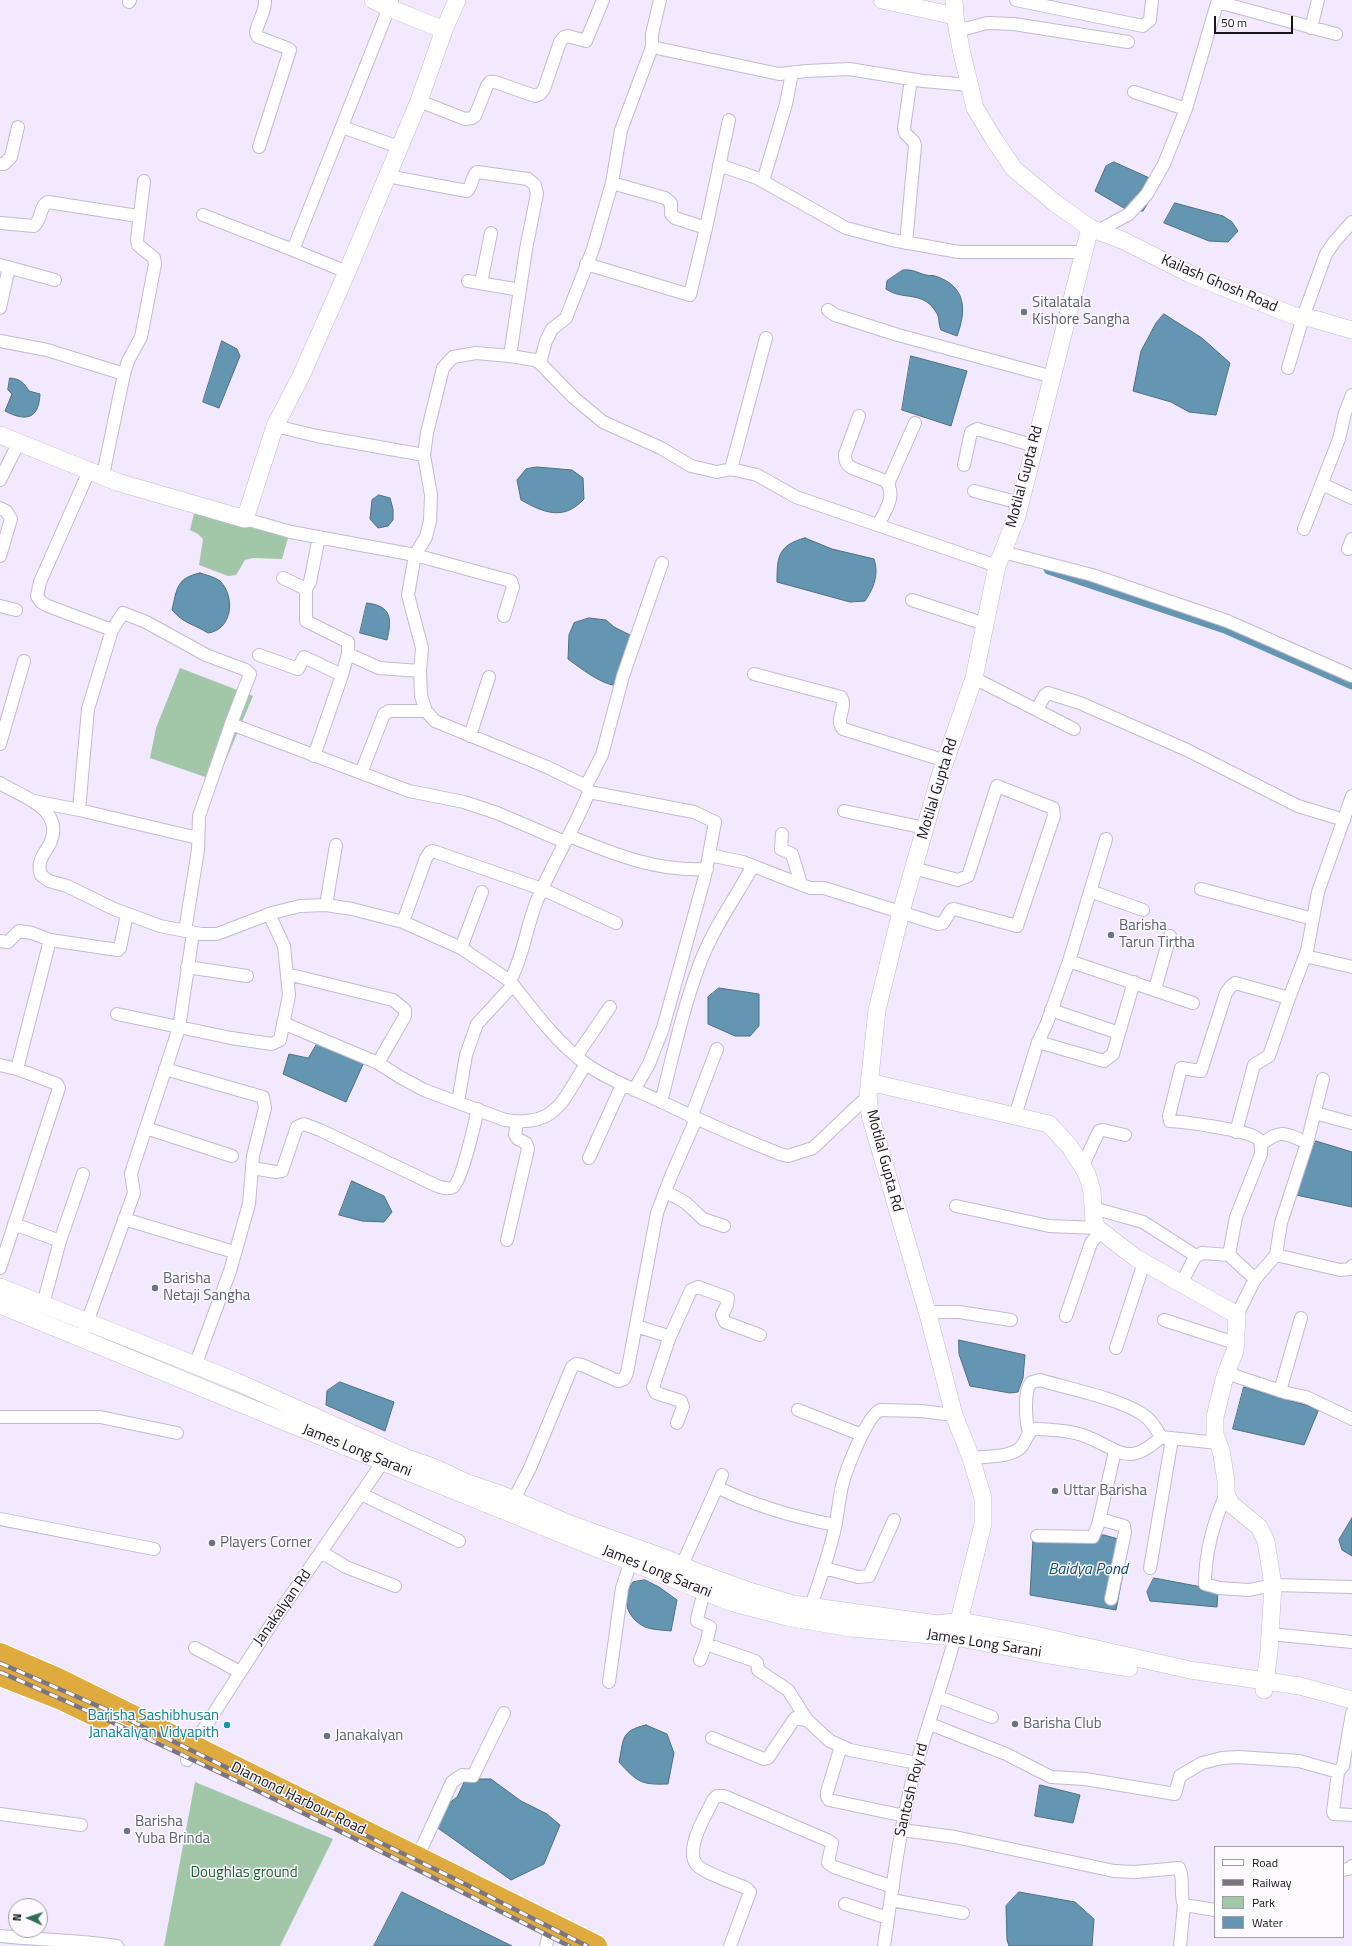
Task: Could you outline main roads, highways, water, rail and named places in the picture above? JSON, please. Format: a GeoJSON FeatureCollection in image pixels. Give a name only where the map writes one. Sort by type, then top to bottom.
{"type":"FeatureCollection","features":[{"type":"Feature","properties":{"kind":"highway","name":"Diamond Harbour Road"},"geometry":{"type":"LineString","coordinates":[[0,1654],[44,1683],[64,1700],[190,1753],[417,1858],[596,1946]]}},
{"type":"Feature","properties":{"kind":"highway","name":"Diamond Harbour Road"},"geometry":{"type":"LineString","coordinates":[[0,1675],[44,1683]]}},
{"type":"Feature","properties":{"kind":"highway","name":"Diamond Harbour Road"},"geometry":{"type":"LineString","coordinates":[[190,1753],[547,1941],[567,1946]]}},
{"type":"Feature","properties":{"kind":"water"},"geometry":{"type":"Polygon","coordinates":[[[1114,162],[1154,180],[1153,194],[1143,211],[1129,211],[1095,191],[1106,166],[1114,162]]]}},
{"type":"Feature","properties":{"kind":"water"},"geometry":{"type":"Polygon","coordinates":[[[1175,203],[1223,216],[1232,222],[1238,231],[1228,242],[1209,241],[1164,223],[1175,203]]]}},
{"type":"Feature","properties":{"kind":"water"},"geometry":{"type":"Polygon","coordinates":[[[903,270],[910,270],[945,280],[958,292],[963,308],[957,336],[941,330],[937,314],[931,305],[925,301],[919,298],[892,293],[886,289],[887,281],[903,270]]]}},
{"type":"Feature","properties":{"kind":"water"},"geometry":{"type":"Polygon","coordinates":[[[1164,314],[1202,338],[1230,363],[1216,415],[1189,412],[1171,402],[1133,391],[1141,351],[1156,323],[1164,314]]]}},
{"type":"Feature","properties":{"kind":"water"},"geometry":{"type":"Polygon","coordinates":[[[222,341],[237,349],[240,356],[219,408],[203,402],[222,341]]]}},
{"type":"Feature","properties":{"kind":"water"},"geometry":{"type":"Polygon","coordinates":[[[911,356],[967,371],[951,426],[902,410],[911,356]]]}},
{"type":"Feature","properties":{"kind":"water"},"geometry":{"type":"Polygon","coordinates":[[[10,378],[17,379],[22,382],[29,391],[40,394],[37,409],[30,416],[19,416],[5,411],[12,394],[8,390],[10,378]]]}},
{"type":"Feature","properties":{"kind":"water"},"geometry":{"type":"Polygon","coordinates":[[[537,467],[572,470],[583,478],[584,499],[569,510],[554,513],[538,508],[521,500],[517,480],[526,469],[537,467]]]}},
{"type":"Feature","properties":{"kind":"water"},"geometry":{"type":"Polygon","coordinates":[[[379,495],[390,498],[393,509],[393,520],[388,526],[378,528],[370,519],[372,500],[379,495]]]}},
{"type":"Feature","properties":{"kind":"water"},"geometry":{"type":"Polygon","coordinates":[[[805,538],[832,549],[874,559],[876,570],[875,581],[865,601],[850,602],[777,582],[779,559],[784,548],[789,544],[805,538]]]}},
{"type":"Feature","properties":{"kind":"water"},"geometry":{"type":"Polygon","coordinates":[[[200,573],[220,581],[225,588],[230,604],[227,619],[222,626],[216,631],[208,633],[185,621],[176,615],[172,610],[177,590],[182,581],[192,575],[200,573]]]}},
{"type":"Feature","properties":{"kind":"water"},"geometry":{"type":"Polygon","coordinates":[[[367,603],[386,610],[390,626],[387,640],[360,633],[367,603]]]}},
{"type":"Feature","properties":{"kind":"water"},"geometry":{"type":"Polygon","coordinates":[[[589,618],[606,620],[614,627],[632,636],[616,686],[597,679],[568,659],[569,635],[574,623],[589,618]]]}},
{"type":"Feature","properties":{"kind":"water"},"geometry":{"type":"Polygon","coordinates":[[[719,988],[759,994],[759,1026],[750,1036],[735,1036],[708,1024],[708,997],[719,988]]]}},
{"type":"Feature","properties":{"kind":"water"},"geometry":{"type":"Polygon","coordinates":[[[317,1044],[365,1060],[346,1102],[283,1074],[289,1054],[308,1058],[317,1044]]]}},
{"type":"Feature","properties":{"kind":"water"},"geometry":{"type":"Polygon","coordinates":[[[1316,1141],[1352,1152],[1352,1207],[1296,1195],[1316,1141]]]}},
{"type":"Feature","properties":{"kind":"water"},"geometry":{"type":"Polygon","coordinates":[[[352,1181],[384,1196],[392,1212],[384,1222],[362,1221],[339,1215],[352,1181]]]}},
{"type":"Feature","properties":{"kind":"water"},"geometry":{"type":"Polygon","coordinates":[[[959,1340],[1025,1355],[1023,1378],[1018,1392],[1010,1393],[970,1386],[959,1354],[959,1340]]]}},
{"type":"Feature","properties":{"kind":"water"},"geometry":{"type":"Polygon","coordinates":[[[340,1382],[394,1402],[385,1431],[326,1405],[327,1391],[340,1382]]]}},
{"type":"Feature","properties":{"kind":"water"},"geometry":{"type":"Polygon","coordinates":[[[1244,1387],[1319,1409],[1304,1445],[1233,1429],[1244,1387]]]}},
{"type":"Feature","properties":{"kind":"water"},"geometry":{"type":"Polygon","coordinates":[[[1352,1518],[1352,1556],[1342,1550],[1339,1540],[1352,1518]]]}},
{"type":"Feature","properties":{"kind":"water","name":"Baidya Pond"},"geometry":{"type":"Polygon","coordinates":[[[1104,1535],[1129,1542],[1116,1610],[1030,1595],[1033,1539],[1104,1535]]]}},
{"type":"Feature","properties":{"kind":"water"},"geometry":{"type":"Polygon","coordinates":[[[1154,1578],[1218,1590],[1217,1607],[1150,1601],[1147,1592],[1154,1578]]]}},
{"type":"Feature","properties":{"kind":"water"},"geometry":{"type":"Polygon","coordinates":[[[645,1580],[659,1587],[677,1600],[671,1631],[645,1627],[634,1619],[627,1608],[626,1601],[629,1588],[633,1582],[645,1580]]]}},
{"type":"Feature","properties":{"kind":"water"},"geometry":{"type":"Polygon","coordinates":[[[646,1725],[667,1734],[674,1753],[668,1784],[651,1784],[640,1781],[630,1774],[619,1762],[623,1742],[627,1733],[638,1727],[646,1725]]]}},
{"type":"Feature","properties":{"kind":"water"},"geometry":{"type":"Polygon","coordinates":[[[466,1779],[491,1779],[521,1801],[547,1814],[560,1825],[544,1864],[511,1880],[435,1826],[444,1807],[457,1797],[466,1779]]]}},
{"type":"Feature","properties":{"kind":"water"},"geometry":{"type":"Polygon","coordinates":[[[1040,1785],[1080,1795],[1073,1823],[1035,1816],[1040,1785]]]}},
{"type":"Feature","properties":{"kind":"water"},"geometry":{"type":"Polygon","coordinates":[[[402,1892],[512,1946],[374,1946],[402,1892]]]}},
{"type":"Feature","properties":{"kind":"water"},"geometry":{"type":"Polygon","coordinates":[[[1019,1892],[1075,1902],[1094,1919],[1092,1946],[1009,1946],[1007,1940],[1006,1906],[1019,1892]]]}},
{"type":"Feature","properties":{"kind":"waterway"},"geometry":{"type":"LineString","coordinates":[[1049,569],[1225,628],[1352,684]]}},
{"type":"Feature","properties":{"kind":"railway"},"geometry":{"type":"LineString","coordinates":[[0,1663],[121,1716],[455,1879],[587,1946]]}},
{"type":"Feature","properties":{"kind":"railway"},"geometry":{"type":"LineString","coordinates":[[0,1672],[215,1771],[569,1946]]}},
{"type":"Feature","properties":{"kind":"place","name":"Sitalatala Kishore Sangha"},"geometry":{"type":"Point","coordinates":[1024,312]}},
{"type":"Feature","properties":{"kind":"place","name":"Barisha Tarun Tirtha"},"geometry":{"type":"Point","coordinates":[1111,935]}},
{"type":"Feature","properties":{"kind":"place","name":"Barisha Netaji Sangha"},"geometry":{"type":"Point","coordinates":[155,1288]}},
{"type":"Feature","properties":{"kind":"place","name":"Uttar Barisha"},"geometry":{"type":"Point","coordinates":[1055,1491]}},
{"type":"Feature","properties":{"kind":"place","name":"Players Corner"},"geometry":{"type":"Point","coordinates":[212,1543]}},
{"type":"Feature","properties":{"kind":"place","name":"Barisha Club"},"geometry":{"type":"Point","coordinates":[1015,1724]}},
{"type":"Feature","properties":{"kind":"place","name":"Barisha Sashibhusan Janakalyan Vidyapith"},"geometry":{"type":"Point","coordinates":[227,1725]}},
{"type":"Feature","properties":{"kind":"place","name":"Janakalyan"},"geometry":{"type":"Point","coordinates":[327,1736]}},
{"type":"Feature","properties":{"kind":"place","name":"Barisha Yuba Brinda"},"geometry":{"type":"Point","coordinates":[127,1831]}},
{"type":"Feature","properties":{"kind":"park label","name":"Doughlas ground"},"geometry":{"type":"Point","coordinates":[244,1873]}}]}
